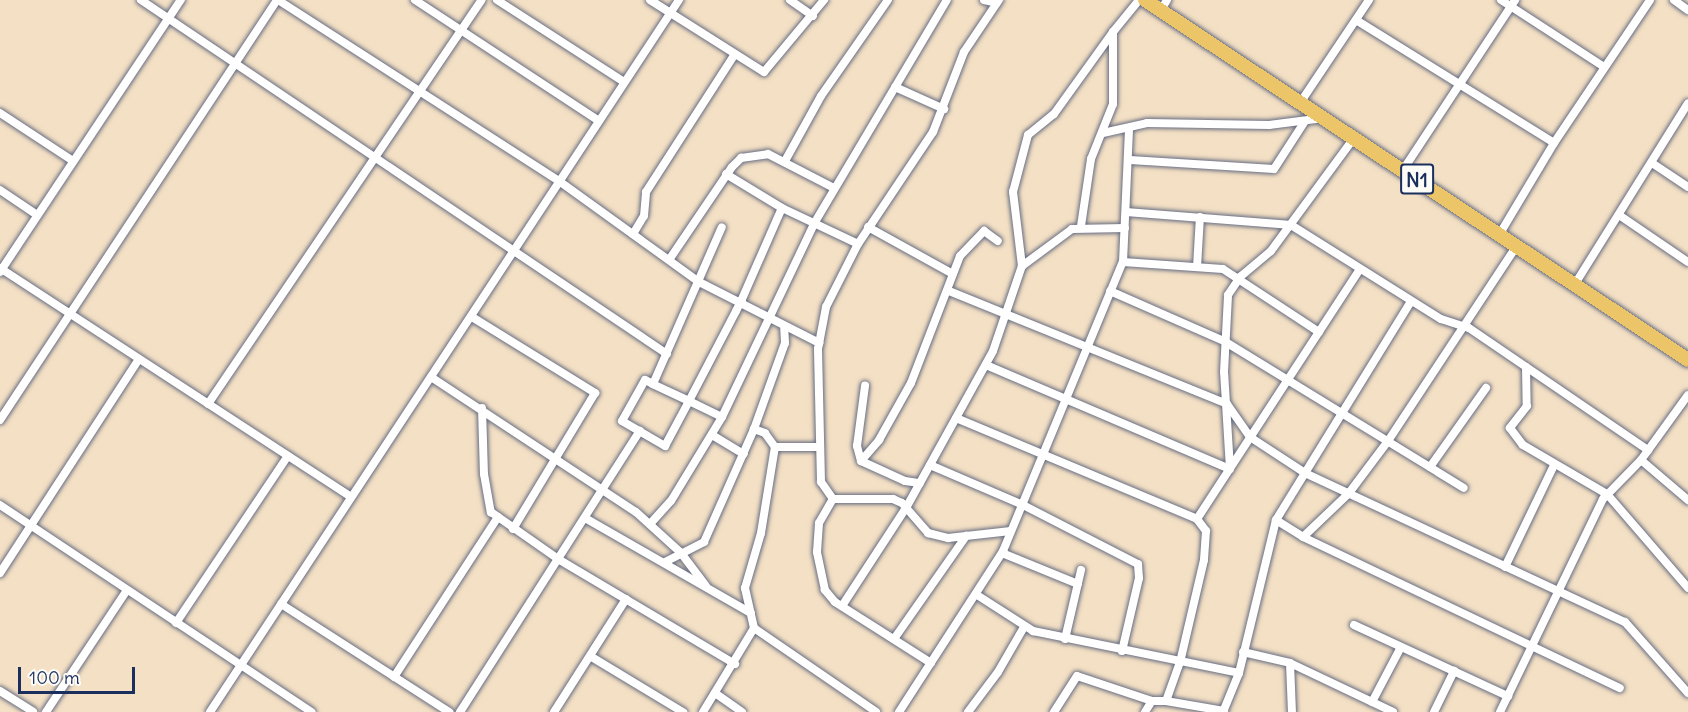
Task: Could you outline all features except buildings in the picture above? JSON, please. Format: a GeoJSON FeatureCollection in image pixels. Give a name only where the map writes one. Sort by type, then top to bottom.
{"type":"FeatureCollection","features":[{"type":"Feature","properties":{"kind":"main road","name":"N1"},"geometry":{"type":"LineString","coordinates":[[1145,0],[1164,5],[1300,103],[1688,360]]}},
{"type":"Feature","properties":{"kind":"street"},"geometry":{"type":"LineString","coordinates":[[141,0],[512,253],[666,354]]}},
{"type":"Feature","properties":{"kind":"street"},"geometry":{"type":"LineString","coordinates":[[181,0],[1,270],[351,497]]}},
{"type":"Feature","properties":{"kind":"street"},"geometry":{"type":"LineString","coordinates":[[0,420],[278,0],[559,181],[699,282],[819,343]]}},
{"type":"Feature","properties":{"kind":"street"},"geometry":{"type":"LineString","coordinates":[[415,0],[598,121]]}},
{"type":"Feature","properties":{"kind":"street"},"geometry":{"type":"LineString","coordinates":[[208,404],[482,0]]}},
{"type":"Feature","properties":{"kind":"street"},"geometry":{"type":"LineString","coordinates":[[497,0],[624,82]]}},
{"type":"Feature","properties":{"kind":"street"},"geometry":{"type":"LineString","coordinates":[[650,0],[764,72],[824,0]]}},
{"type":"Feature","properties":{"kind":"street"},"geometry":{"type":"LineString","coordinates":[[210,712],[679,0]]}},
{"type":"Feature","properties":{"kind":"street"},"geometry":{"type":"LineString","coordinates":[[790,0],[813,16]]}},
{"type":"Feature","properties":{"kind":"street"},"geometry":{"type":"LineString","coordinates":[[785,161],[821,96],[888,0]]}},
{"type":"Feature","properties":{"kind":"street"},"geometry":{"type":"LineString","coordinates":[[650,524],[671,501],[712,435],[815,222],[947,0]]}},
{"type":"Feature","properties":{"kind":"street"},"geometry":{"type":"LineString","coordinates":[[833,499],[821,482],[819,343],[826,307],[868,227],[944,109],[964,52],[998,2],[984,0]]}},
{"type":"Feature","properties":{"kind":"street"},"geometry":{"type":"LineString","coordinates":[[842,606],[906,508],[986,365],[1022,266],[1013,192],[1028,135],[1054,114],[1139,0]]}},
{"type":"Feature","properties":{"kind":"street"},"geometry":{"type":"LineString","coordinates":[[1300,103],[1369,0]]}},
{"type":"Feature","properties":{"kind":"street"},"geometry":{"type":"LineString","coordinates":[[1501,0],[1513,3],[1604,67]]}},
{"type":"Feature","properties":{"kind":"street"},"geometry":{"type":"LineString","coordinates":[[1499,235],[1554,143],[1650,0]]}},
{"type":"Feature","properties":{"kind":"street"},"geometry":{"type":"LineString","coordinates":[[1674,0],[1688,10]]}},
{"type":"Feature","properties":{"kind":"street"},"geometry":{"type":"LineString","coordinates":[[1403,170],[1513,3]]}},
{"type":"Feature","properties":{"kind":"street"},"geometry":{"type":"LineString","coordinates":[[1356,20],[1554,143]]}},
{"type":"Feature","properties":{"kind":"street"},"geometry":{"type":"LineString","coordinates":[[1081,226],[1091,159],[1113,105],[1113,32]]}},
{"type":"Feature","properties":{"kind":"street"},"geometry":{"type":"LineString","coordinates":[[633,234],[644,216],[646,192],[735,54]]}},
{"type":"Feature","properties":{"kind":"street"},"geometry":{"type":"LineString","coordinates":[[895,87],[944,109]]}},
{"type":"Feature","properties":{"kind":"street"},"geometry":{"type":"LineString","coordinates":[[1575,284],[1688,103]]}},
{"type":"Feature","properties":{"kind":"street"},"geometry":{"type":"LineString","coordinates":[[0,113],[73,161]]}},
{"type":"Feature","properties":{"kind":"street"},"geometry":{"type":"LineString","coordinates":[[1103,133],[1147,123],[1269,125],[1324,118]]}},
{"type":"Feature","properties":{"kind":"street"},"geometry":{"type":"LineString","coordinates":[[1130,160],[1274,169],[1305,121]]}},
{"type":"Feature","properties":{"kind":"street"},"geometry":{"type":"LineString","coordinates":[[899,712],[977,595],[1002,553],[1123,262],[1130,160],[1129,128]]}},
{"type":"Feature","properties":{"kind":"street"},"geometry":{"type":"LineString","coordinates":[[1230,469],[1224,341],[1226,301],[1240,277],[1271,251],[1353,138]]}},
{"type":"Feature","properties":{"kind":"street"},"geometry":{"type":"LineString","coordinates":[[669,260],[726,174],[741,158],[754,153],[768,154],[834,188]]}},
{"type":"Feature","properties":{"kind":"street"},"geometry":{"type":"LineString","coordinates":[[1652,163],[1688,187]]}},
{"type":"Feature","properties":{"kind":"street"},"geometry":{"type":"LineString","coordinates":[[726,174],[782,208],[858,244]]}},
{"type":"Feature","properties":{"kind":"street"},"geometry":{"type":"LineString","coordinates":[[0,190],[37,215]]}},
{"type":"Feature","properties":{"kind":"street"},"geometry":{"type":"LineString","coordinates":[[722,417],[689,401],[653,384],[645,380],[622,421],[666,446],[689,401],[740,303],[782,208]]}},
{"type":"Feature","properties":{"kind":"street"},"geometry":{"type":"LineString","coordinates":[[1126,212],[1291,225],[1441,319],[1462,325],[1648,450]]}},
{"type":"Feature","properties":{"kind":"street"},"geometry":{"type":"LineString","coordinates":[[1619,215],[1688,262]]}},
{"type":"Feature","properties":{"kind":"street"},"geometry":{"type":"LineString","coordinates":[[1197,267],[1200,217]]}},
{"type":"Feature","properties":{"kind":"street"},"geometry":{"type":"LineString","coordinates":[[1022,266],[1064,232],[1081,226],[1125,228]]}},
{"type":"Feature","properties":{"kind":"street"},"geometry":{"type":"LineString","coordinates":[[653,384],[722,227]]}},
{"type":"Feature","properties":{"kind":"street"},"geometry":{"type":"LineString","coordinates":[[868,227],[953,274]]}},
{"type":"Feature","properties":{"kind":"street"},"geometry":{"type":"LineString","coordinates":[[861,461],[879,440],[911,383],[949,291],[960,256],[984,231],[998,241]]}},
{"type":"Feature","properties":{"kind":"street"},"geometry":{"type":"LineString","coordinates":[[1303,537],[1349,493],[1388,441],[1462,325],[1516,247]]}},
{"type":"Feature","properties":{"kind":"street"},"geometry":{"type":"LineString","coordinates":[[1123,262],[1223,269],[1240,277],[1319,333]]}},
{"type":"Feature","properties":{"kind":"street"},"geometry":{"type":"LineString","coordinates":[[1197,519],[1360,269]]}},
{"type":"Feature","properties":{"kind":"street"},"geometry":{"type":"LineString","coordinates":[[949,291],[1227,404],[1250,437],[1305,473],[1635,629],[1688,693]]}},
{"type":"Feature","properties":{"kind":"street"},"geometry":{"type":"LineString","coordinates":[[1110,291],[1224,341],[1464,488]]}},
{"type":"Feature","properties":{"kind":"street"},"geometry":{"type":"LineString","coordinates":[[1054,712],[1077,676],[1152,701],[1224,712],[1239,673],[1276,520],[1411,301]]}},
{"type":"Feature","properties":{"kind":"street"},"geometry":{"type":"LineString","coordinates":[[472,317],[595,393],[513,529]]}},
{"type":"Feature","properties":{"kind":"street"},"geometry":{"type":"LineString","coordinates":[[666,562],[704,542],[754,429],[785,343],[784,326]]}},
{"type":"Feature","properties":{"kind":"street"},"geometry":{"type":"LineString","coordinates":[[0,573],[139,359]]}},
{"type":"Feature","properties":{"kind":"street"},"geometry":{"type":"LineString","coordinates":[[986,365],[1230,469]]}},
{"type":"Feature","properties":{"kind":"street"},"geometry":{"type":"LineString","coordinates":[[1526,367],[1527,406],[1510,428],[1523,445],[1607,494],[1688,588]]}},
{"type":"Feature","properties":{"kind":"street"},"geometry":{"type":"LineString","coordinates":[[432,377],[557,457],[650,524],[681,553],[706,586]]}},
{"type":"Feature","properties":{"kind":"street"},"geometry":{"type":"LineString","coordinates":[[861,461],[857,446],[865,386]]}},
{"type":"Feature","properties":{"kind":"street"},"geometry":{"type":"LineString","coordinates":[[1430,467],[1486,388]]}},
{"type":"Feature","properties":{"kind":"street"},"geometry":{"type":"LineString","coordinates":[[1500,712],[1607,494],[1641,460],[1688,395]]}},
{"type":"Feature","properties":{"kind":"street"},"geometry":{"type":"LineString","coordinates":[[482,408],[486,492],[491,512],[558,559],[735,664]]}},
{"type":"Feature","properties":{"kind":"street"},"geometry":{"type":"LineString","coordinates":[[956,418],[1042,456],[1197,519],[1206,531],[1207,540],[1180,662],[1166,702]]}},
{"type":"Feature","properties":{"kind":"street"},"geometry":{"type":"LineString","coordinates":[[703,712],[735,664],[754,628],[744,588],[761,533],[775,447],[765,433],[754,429]]}},
{"type":"Feature","properties":{"kind":"street"},"geometry":{"type":"LineString","coordinates":[[460,712],[640,431]]}},
{"type":"Feature","properties":{"kind":"street"},"geometry":{"type":"LineString","coordinates":[[712,435],[744,454]]}},
{"type":"Feature","properties":{"kind":"street"},"geometry":{"type":"LineString","coordinates":[[775,447],[820,447]]}},
{"type":"Feature","properties":{"kind":"street"},"geometry":{"type":"LineString","coordinates":[[177,623],[288,456]]}},
{"type":"Feature","properties":{"kind":"street"},"geometry":{"type":"LineString","coordinates":[[1641,460],[1688,500]]}},
{"type":"Feature","properties":{"kind":"street"},"geometry":{"type":"LineString","coordinates":[[861,461],[905,481],[920,483]]}},
{"type":"Feature","properties":{"kind":"street"},"geometry":{"type":"LineString","coordinates":[[930,465],[1023,505],[1138,564],[1139,578],[1122,651]]}},
{"type":"Feature","properties":{"kind":"street"},"geometry":{"type":"LineString","coordinates":[[1505,567],[1554,465]]}},
{"type":"Feature","properties":{"kind":"street"},"geometry":{"type":"LineString","coordinates":[[833,499],[893,499],[906,508],[928,533],[948,538],[1011,531]]}},
{"type":"Feature","properties":{"kind":"street"},"geometry":{"type":"LineString","coordinates":[[833,499],[819,522],[817,552],[828,597],[932,663]]}},
{"type":"Feature","properties":{"kind":"street"},"geometry":{"type":"LineString","coordinates":[[0,505],[311,712]]}},
{"type":"Feature","properties":{"kind":"street"},"geometry":{"type":"LineString","coordinates":[[394,677],[498,518]]}},
{"type":"Feature","properties":{"kind":"street"},"geometry":{"type":"LineString","coordinates":[[585,518],[666,562],[751,613]]}},
{"type":"Feature","properties":{"kind":"street"},"geometry":{"type":"LineString","coordinates":[[1276,520],[1303,537],[1620,688]]}},
{"type":"Feature","properties":{"kind":"street"},"geometry":{"type":"LineString","coordinates":[[894,639],[966,536]]}},
{"type":"Feature","properties":{"kind":"street"},"geometry":{"type":"LineString","coordinates":[[1002,553],[1078,584]]}},
{"type":"Feature","properties":{"kind":"street"},"geometry":{"type":"LineString","coordinates":[[1065,639],[1081,570]]}},
{"type":"Feature","properties":{"kind":"street"},"geometry":{"type":"LineString","coordinates":[[46,712],[127,590]]}},
{"type":"Feature","properties":{"kind":"street"},"geometry":{"type":"LineString","coordinates":[[977,595],[1024,627],[1065,639],[1239,673]]}},
{"type":"Feature","properties":{"kind":"street"},"geometry":{"type":"LineString","coordinates":[[556,711],[626,599]]}},
{"type":"Feature","properties":{"kind":"street"},"geometry":{"type":"LineString","coordinates":[[281,604],[449,712]]}},
{"type":"Feature","properties":{"kind":"street"},"geometry":{"type":"LineString","coordinates":[[1354,625],[1508,696]]}},
{"type":"Feature","properties":{"kind":"street"},"geometry":{"type":"LineString","coordinates":[[968,712],[999,672],[1024,627]]}},
{"type":"Feature","properties":{"kind":"street"},"geometry":{"type":"LineString","coordinates":[[754,628],[876,712]]}},
{"type":"Feature","properties":{"kind":"street"},"geometry":{"type":"LineString","coordinates":[[1372,702],[1401,647]]}},
{"type":"Feature","properties":{"kind":"street"},"geometry":{"type":"LineString","coordinates":[[1243,652],[1290,663],[1393,712]]}},
{"type":"Feature","properties":{"kind":"street"},"geometry":{"type":"LineString","coordinates":[[590,656],[683,712]]}},
{"type":"Feature","properties":{"kind":"street"},"geometry":{"type":"LineString","coordinates":[[1290,663],[1292,712]]}},
{"type":"Feature","properties":{"kind":"street"},"geometry":{"type":"LineString","coordinates":[[1434,712],[1454,671]]}},
{"type":"Feature","properties":{"kind":"street"},"geometry":{"type":"LineString","coordinates":[[0,691],[33,712]]}},
{"type":"Feature","properties":{"kind":"street"},"geometry":{"type":"LineString","coordinates":[[715,693],[742,712]]}},
{"type":"Feature","properties":{"kind":"street"},"geometry":{"type":"LineString","coordinates":[[1145,712],[1152,701]]}}]}
